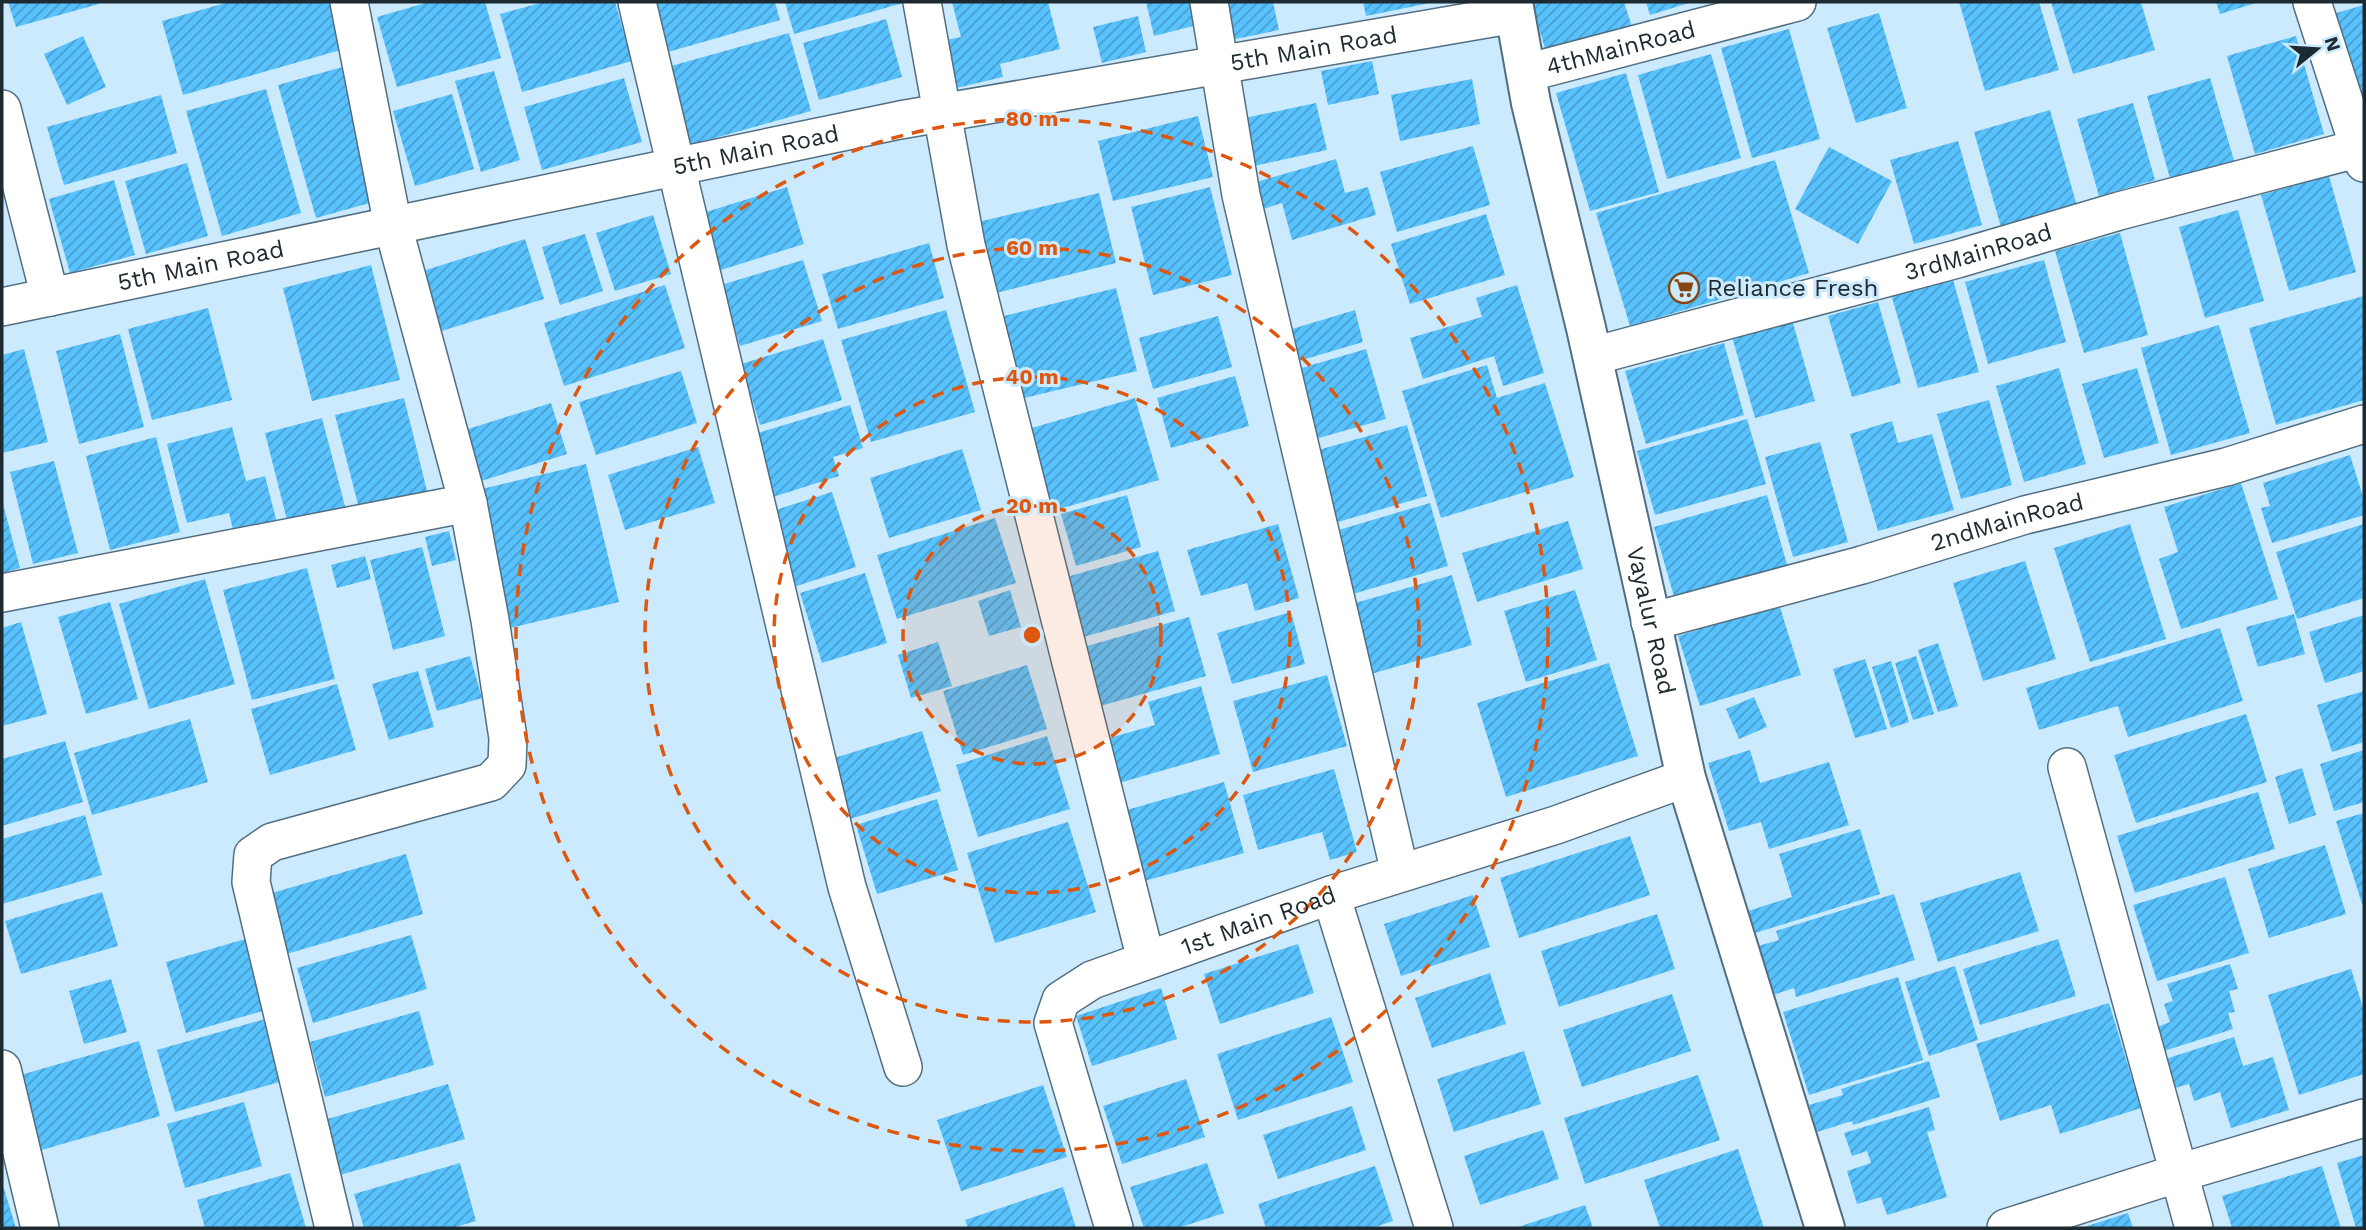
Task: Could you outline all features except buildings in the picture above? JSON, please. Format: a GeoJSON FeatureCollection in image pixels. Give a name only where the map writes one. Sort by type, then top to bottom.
{"type":"FeatureCollection","features":[{"type":"Feature","properties":{"kind":"main road","name":"Vayalur Road"},"geometry":{"type":"LineString","coordinates":[[1514,8],[1531,103],[1592,356],[1686,778],[1825,1228]]}},
{"type":"Feature","properties":{"kind":"street"},"geometry":{"type":"LineString","coordinates":[[334,1228],[251,882],[253,855],[272,842],[491,782],[507,765],[508,738],[468,503],[393,226],[349,2]]}},
{"type":"Feature","properties":{"kind":"street"},"geometry":{"type":"LineString","coordinates":[[637,2],[847,887],[904,1067]]}},
{"type":"Feature","properties":{"kind":"street"},"geometry":{"type":"LineString","coordinates":[[922,2],[966,245],[1146,960]]}},
{"type":"Feature","properties":{"kind":"street"},"geometry":{"type":"LineString","coordinates":[[1209,2],[1241,195],[1400,873]]}},
{"type":"Feature","properties":{"kind":"street","name":"4thMainRoad"},"geometry":{"type":"LineString","coordinates":[[1526,73],[1797,2]]}},
{"type":"Feature","properties":{"kind":"street"},"geometry":{"type":"LineString","coordinates":[[2312,2],[2363,152]]}},
{"type":"Feature","properties":{"kind":"street","name":"5th Main Road"},"geometry":{"type":"LineString","coordinates":[[2,307],[942,113],[1220,65],[1514,8]]}},
{"type":"Feature","properties":{"kind":"street"},"geometry":{"type":"LineString","coordinates":[[2,109],[50,297]]}},
{"type":"Feature","properties":{"kind":"street","name":"3rdMainRoad"},"geometry":{"type":"LineString","coordinates":[[1592,356],[1957,259],[2119,211],[2363,152]]}},
{"type":"Feature","properties":{"kind":"street","name":"2ndMainRoad"},"geometry":{"type":"LineString","coordinates":[[1650,622],[1862,565],[2025,515],[2226,467],[2364,425]]}},
{"type":"Feature","properties":{"kind":"street"},"geometry":{"type":"LineString","coordinates":[[2,593],[468,503]]}},
{"type":"Feature","properties":{"kind":"street"},"geometry":{"type":"LineString","coordinates":[[2067,767],[2194,1228]]}},
{"type":"Feature","properties":{"kind":"street","name":"1st Main Road"},"geometry":{"type":"LineString","coordinates":[[1114,1228],[1053,1023],[1061,1000],[1092,980],[1146,960],[1331,895],[1556,825],[1686,778]]}},
{"type":"Feature","properties":{"kind":"street"},"geometry":{"type":"LineString","coordinates":[[1331,895],[1434,1228]]}},
{"type":"Feature","properties":{"kind":"street"},"geometry":{"type":"LineString","coordinates":[[2,1069],[40,1228]]}},
{"type":"Feature","properties":{"kind":"street"},"geometry":{"type":"LineString","coordinates":[[2006,1228],[2364,1118]]}},
{"type":"Feature","properties":{"kind":"place","name":"Reliance Fresh"},"geometry":{"type":"Point","coordinates":[1684,288]}}]}
